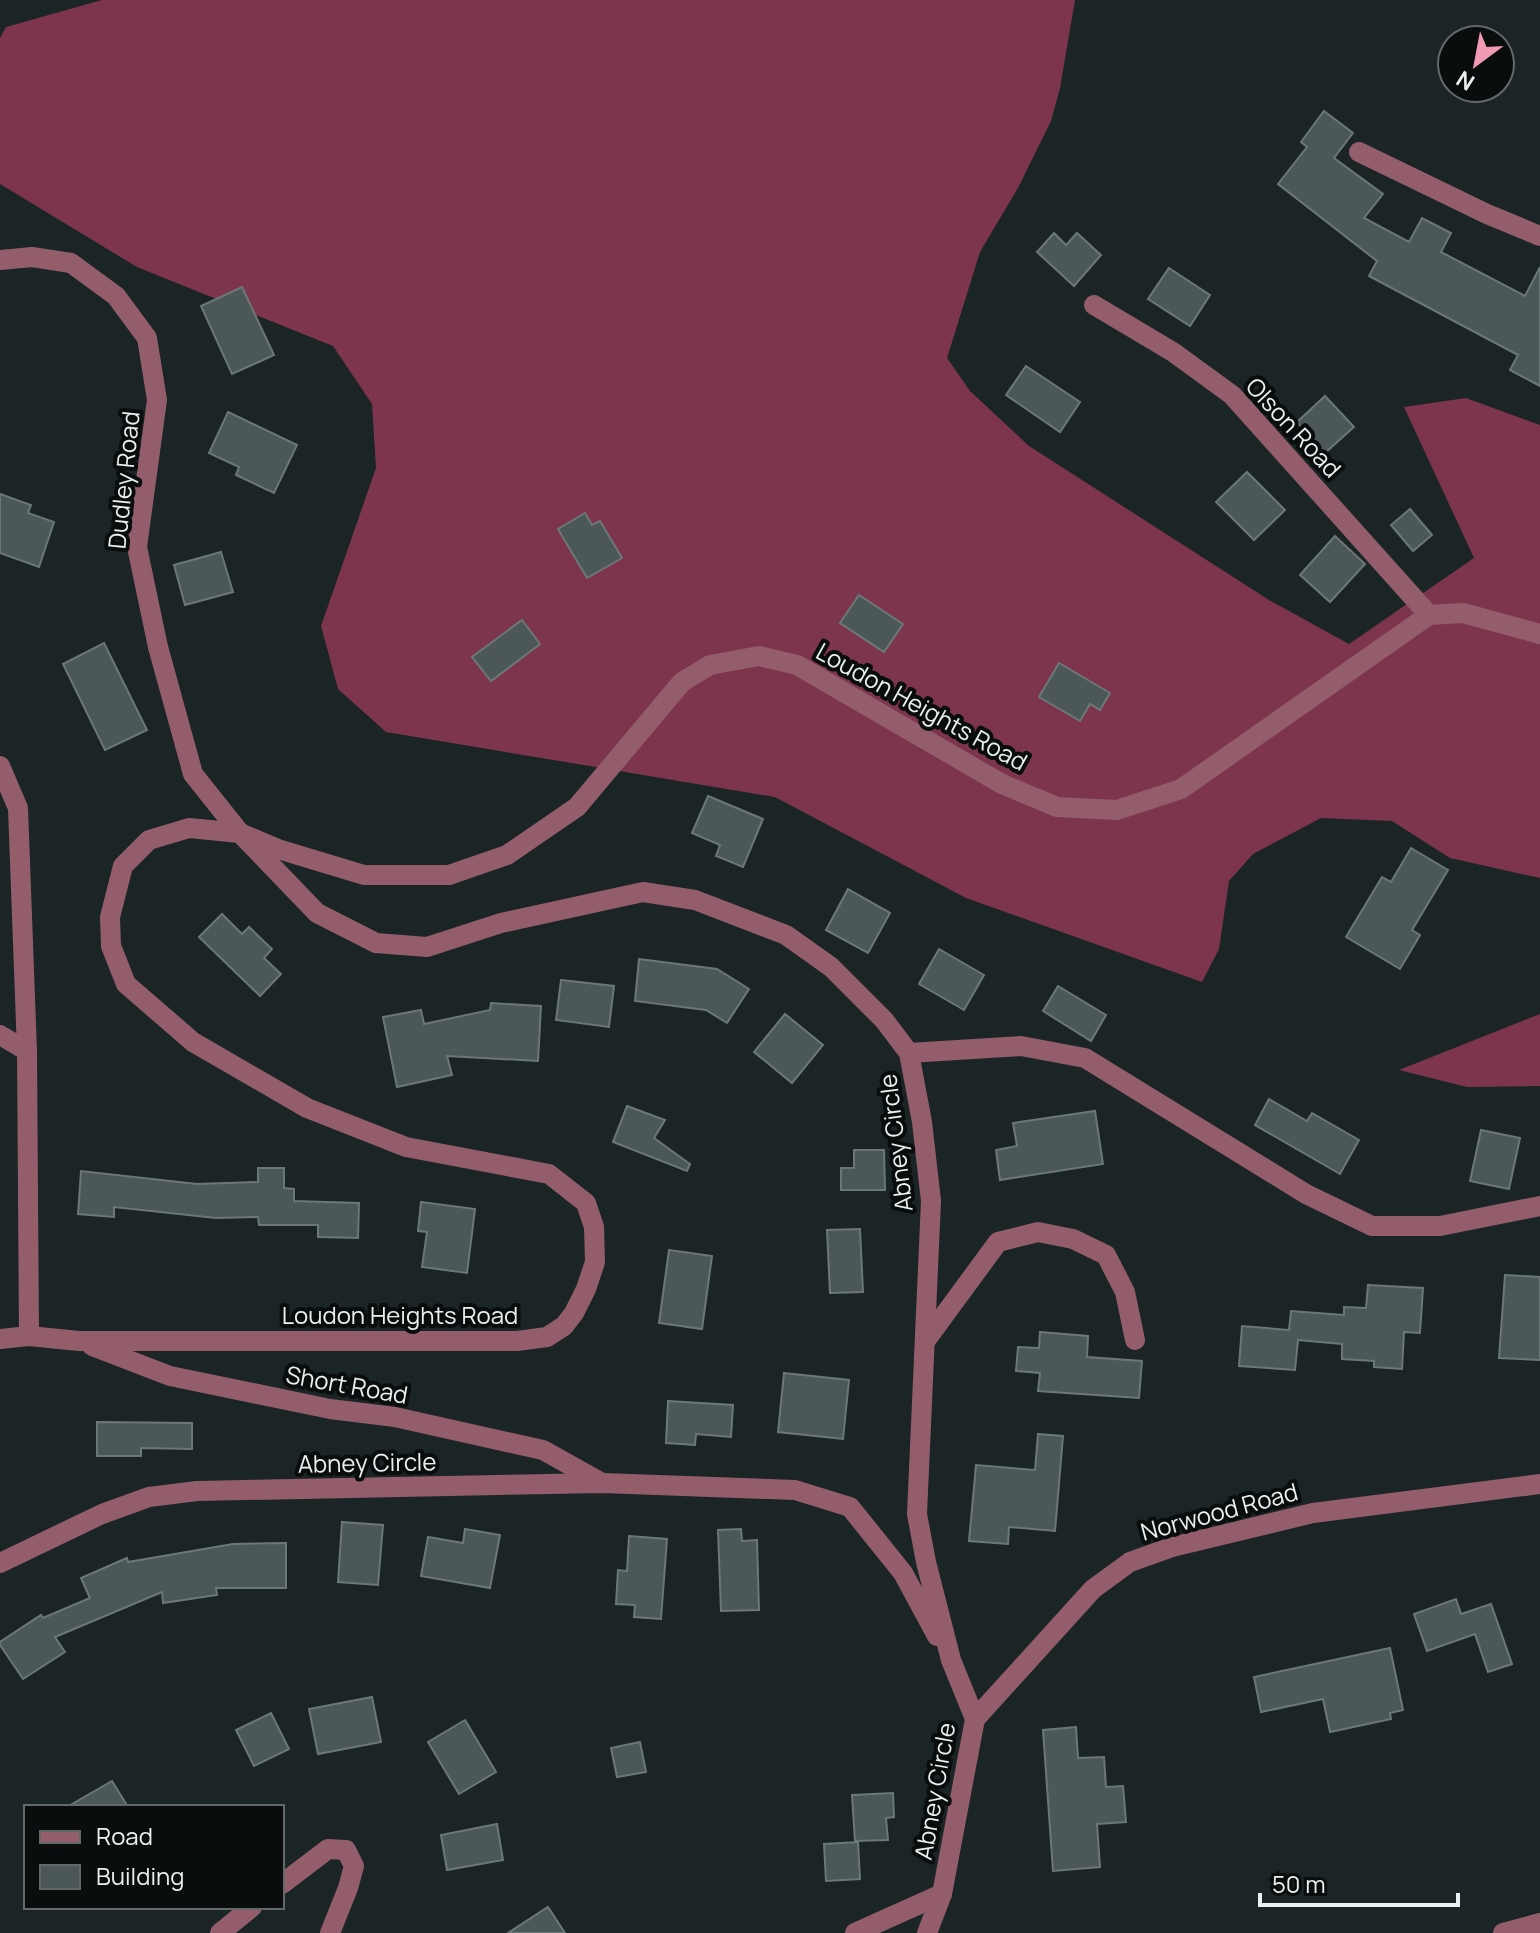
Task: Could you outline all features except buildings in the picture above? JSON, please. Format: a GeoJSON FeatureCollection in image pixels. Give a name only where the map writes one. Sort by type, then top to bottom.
{"type":"FeatureCollection","features":[{"type":"Feature","properties":{"kind":"street"},"geometry":{"type":"LineString","coordinates":[[1359,152],[1540,236]]}},
{"type":"Feature","properties":{"kind":"street","name":"Dudley Road"},"geometry":{"type":"LineString","coordinates":[[0,260],[32,257],[71,263],[116,296],[147,338],[157,400],[137,547],[158,647],[193,774],[240,833]]}},
{"type":"Feature","properties":{"kind":"street","name":"Olson Road"},"geometry":{"type":"LineString","coordinates":[[1094,305],[1173,352],[1232,395],[1429,615]]}},
{"type":"Feature","properties":{"kind":"street"},"geometry":{"type":"LineString","coordinates":[[1429,615],[1463,613],[1540,634]]}},
{"type":"Feature","properties":{"kind":"street","name":"Loudon Heights Road"},"geometry":{"type":"LineString","coordinates":[[0,1339],[29,1336],[79,1341],[517,1341],[547,1337],[564,1326],[586,1289],[595,1262],[594,1227],[586,1203],[549,1174],[406,1147],[307,1108],[193,1042],[126,984],[111,946],[110,917],[123,866],[149,840],[189,828],[240,833],[278,849],[364,875],[449,875],[507,855],[577,807],[682,682],[710,665],[759,656],[797,665],[1002,784],[1057,807],[1117,810],[1181,789],[1429,615]]}},
{"type":"Feature","properties":{"kind":"street"},"geometry":{"type":"LineString","coordinates":[[0,766],[18,808],[27,1051],[29,1336]]}},
{"type":"Feature","properties":{"kind":"street","name":"Abney Circle"},"geometry":{"type":"LineString","coordinates":[[240,833],[317,913],[376,943],[427,947],[501,923],[643,892],[695,900],[786,935],[831,967],[884,1020],[909,1053],[922,1122],[931,1201],[917,1514],[951,1660]]}},
{"type":"Feature","properties":{"kind":"street"},"geometry":{"type":"LineString","coordinates":[[0,1035],[27,1051]]}},
{"type":"Feature","properties":{"kind":"street"},"geometry":{"type":"LineString","coordinates":[[909,1053],[1021,1046],[1085,1058],[1306,1194],[1372,1226],[1440,1226],[1540,1206]]}},
{"type":"Feature","properties":{"kind":"street"},"geometry":{"type":"LineString","coordinates":[[926,1340],[998,1242],[1038,1232],[1073,1239],[1106,1255],[1125,1292],[1135,1340]]}},
{"type":"Feature","properties":{"kind":"street","name":"Short Road"},"geometry":{"type":"LineString","coordinates":[[79,1341],[170,1376],[330,1409],[395,1417],[543,1450],[602,1483]]}},
{"type":"Feature","properties":{"kind":"street","name":"Abney Circle"},"geometry":{"type":"LineString","coordinates":[[0,1563],[102,1514],[149,1497],[213,1491],[602,1483],[795,1490],[850,1507],[903,1573],[951,1660],[975,1719],[942,1894],[927,1933]]}},
{"type":"Feature","properties":{"kind":"street","name":"Norwood Road"},"geometry":{"type":"LineString","coordinates":[[975,1719],[1093,1589],[1130,1562],[1172,1547],[1313,1513],[1473,1495],[1540,1484]]}},
{"type":"Feature","properties":{"kind":"street"},"geometry":{"type":"LineString","coordinates":[[284,1882],[328,1849],[346,1850],[354,1866],[330,1933]]}},
{"type":"Feature","properties":{"kind":"street"},"geometry":{"type":"LineString","coordinates":[[855,1933],[942,1894]]}},
{"type":"Feature","properties":{"kind":"street"},"geometry":{"type":"LineString","coordinates":[[220,1933],[250,1909]]}},
{"type":"Feature","properties":{"kind":"street"},"geometry":{"type":"LineString","coordinates":[[1503,1933],[1540,1923]]}},
{"type":"Feature","properties":{"kind":"shaded area"},"geometry":{"type":"Polygon","coordinates":[[[102,0],[1075,0],[1060,88],[1051,121],[1019,186],[980,252],[947,358],[970,391],[1029,446],[1269,600],[1349,644],[1474,558],[1404,407],[1466,398],[1540,425],[1540,878],[1450,858],[1392,821],[1321,818],[1253,854],[1229,881],[1219,949],[1202,982],[966,898],[775,797],[386,732],[338,689],[321,626],[376,468],[372,404],[333,346],[137,267],[0,184],[0,38],[6,27],[102,0]]]}},
{"type":"Feature","properties":{"kind":"shaded area"},"geometry":{"type":"Polygon","coordinates":[[[1540,1014],[1540,1086],[1467,1087],[1399,1070],[1540,1014]]]}}]}
